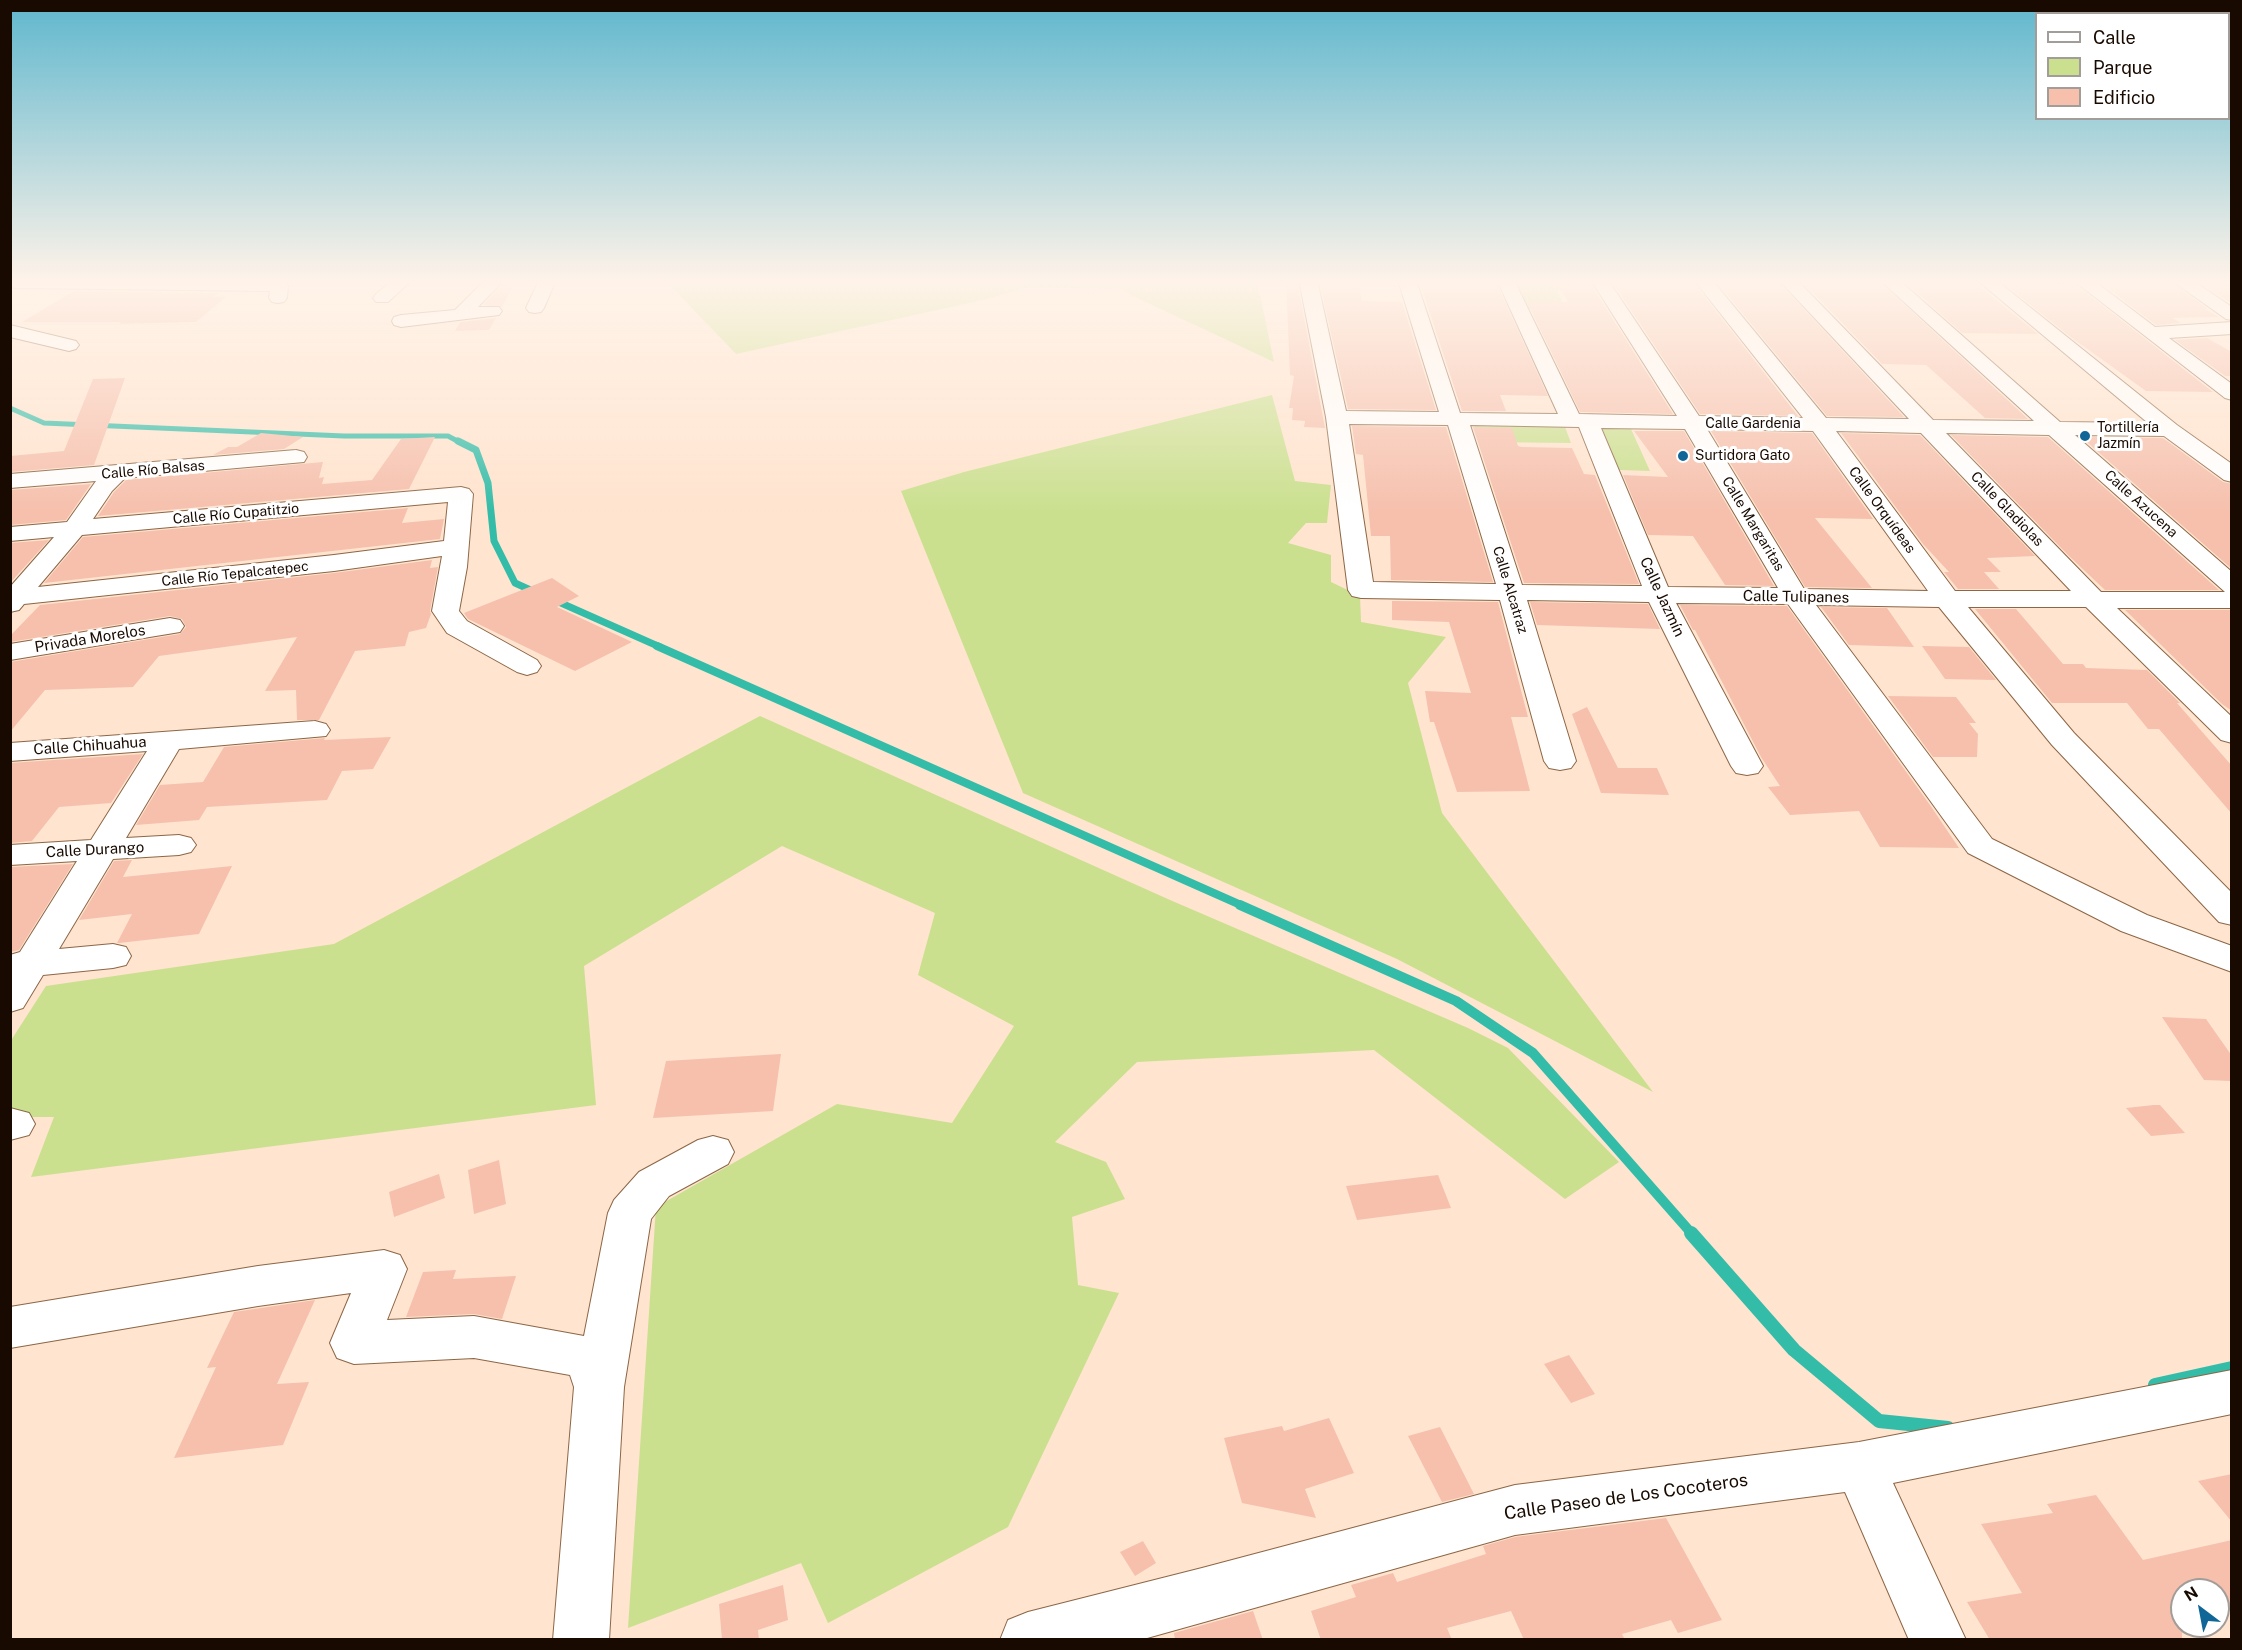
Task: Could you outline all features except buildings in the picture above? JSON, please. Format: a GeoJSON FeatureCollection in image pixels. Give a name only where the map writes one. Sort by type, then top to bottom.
{"type":"FeatureCollection","features":[{"type":"Feature","properties":{"kind":"street"},"geometry":{"type":"LineString","coordinates":[[1324,357],[1337,417]]}},
{"type":"Feature","properties":{"kind":"street","name":"Calle Alcatraz"},"geometry":{"type":"LineString","coordinates":[[1433,357],[1511,591],[1560,762]]}},
{"type":"Feature","properties":{"kind":"street","name":"Calle Jazmín"},"geometry":{"type":"LineString","coordinates":[[1546,357],[1580,422],[1658,594],[1747,766]]}},
{"type":"Feature","properties":{"kind":"street","name":"Calle Margaritas"},"geometry":{"type":"LineString","coordinates":[[1649,357],[1693,424],[1796,597],[1980,846],[2134,923],[2232,960]]}},
{"type":"Feature","properties":{"kind":"street","name":"Calle Orquídeas"},"geometry":{"type":"LineString","coordinates":[[1765,357],[1820,425],[1947,599],[2063,739],[2232,914]]}},
{"type":"Feature","properties":{"kind":"street","name":"Calle Gladiolas"},"geometry":{"type":"LineString","coordinates":[[1861,357],[2094,600],[2232,734]]}},
{"type":"Feature","properties":{"kind":"street","name":"Calle Azucena"},"geometry":{"type":"LineString","coordinates":[[1975,357],[2232,586]]}},
{"type":"Feature","properties":{"kind":"street"},"geometry":{"type":"LineString","coordinates":[[2079,357],[2169,430],[2232,475]]}},
{"type":"Feature","properties":{"kind":"street"},"geometry":{"type":"LineString","coordinates":[[2183,357],[2232,394]]}},
{"type":"Feature","properties":{"kind":"street","name":"Calle Gardenia"},"geometry":{"type":"LineString","coordinates":[[1337,417],[2169,430]]}},
{"type":"Feature","properties":{"kind":"street","name":"Calle Tulipanes"},"geometry":{"type":"LineString","coordinates":[[1337,417],[1362,590],[1947,599],[2232,600]]}},
{"type":"Feature","properties":{"kind":"street"},"geometry":{"type":"LineString","coordinates":[[2204,453],[2232,452]]}},
{"type":"Feature","properties":{"kind":"street","name":"Calle Río Balsas"},"geometry":{"type":"LineString","coordinates":[[10,481],[296,457]]}},
{"type":"Feature","properties":{"kind":"street"},"geometry":{"type":"LineString","coordinates":[[12,600],[75,528],[104,486],[117,473]]}},
{"type":"Feature","properties":{"kind":"street","name":"Calle Río Cupatitzio"},"geometry":{"type":"LineString","coordinates":[[10,534],[461,494],[455,547]]}},
{"type":"Feature","properties":{"kind":"street"},"geometry":{"type":"LineString","coordinates":[[455,547],[454,567],[445,611],[457,627],[528,666]]}},
{"type":"Feature","properties":{"kind":"street","name":"Calle Río Tepalcatepec"},"geometry":{"type":"LineString","coordinates":[[12,600],[455,547]]}},
{"type":"Feature","properties":{"kind":"street","name":"Privada Morelos"},"geometry":{"type":"LineString","coordinates":[[10,652],[170,626]]}},
{"type":"Feature","properties":{"kind":"street","name":"Calle Chihuahua"},"geometry":{"type":"LineString","coordinates":[[10,752],[315,730]]}},
{"type":"Feature","properties":{"kind":"street"},"geometry":{"type":"LineString","coordinates":[[10,999],[21,965],[104,850],[169,740]]}},
{"type":"Feature","properties":{"kind":"street","name":"Calle Durango"},"geometry":{"type":"LineString","coordinates":[[10,855],[179,845]]}},
{"type":"Feature","properties":{"kind":"street"},"geometry":{"type":"LineString","coordinates":[[21,965],[112,956]]}},
{"type":"Feature","properties":{"kind":"street"},"geometry":{"type":"LineString","coordinates":[[581,1640],[599,1387],[630,1213],[654,1184],[713,1152]]}},
{"type":"Feature","properties":{"kind":"street"},"geometry":{"type":"LineString","coordinates":[[10,1328],[258,1286],[384,1269],[354,1343],[474,1337],[522,1344],[588,1358],[599,1387]]}},
{"type":"Feature","properties":{"kind":"street","name":"Calle Paseo de Los Cocoteros"},"geometry":{"type":"LineString","coordinates":[[1028,1640],[1202,1596],[1515,1510],[1859,1466],[2232,1392]]}},
{"type":"Feature","properties":{"kind":"street"},"geometry":{"type":"LineString","coordinates":[[1859,1466],[1938,1640]]}},
{"type":"Feature","properties":{"kind":"green space"},"geometry":{"type":"Polygon","coordinates":[[[1263,357],[1273,357],[1274,362],[1263,357]]]}},
{"type":"Feature","properties":{"kind":"green space"},"geometry":{"type":"Polygon","coordinates":[[[1272,395],[1295,481],[1331,485],[1327,523],[1306,523],[1288,543],[1331,555],[1331,582],[1360,596],[1361,622],[1446,637],[1408,683],[1442,813],[1653,1092],[1397,959],[1023,793],[901,491],[964,472],[1272,395]]]}},
{"type":"Feature","properties":{"kind":"green space"},"geometry":{"type":"Polygon","coordinates":[[[1475,426],[1565,427],[1571,443],[1479,442],[1475,426]]]}},
{"type":"Feature","properties":{"kind":"green space"},"geometry":{"type":"Polygon","coordinates":[[[1602,428],[1631,429],[1650,471],[1619,470],[1602,428]]]}},
{"type":"Feature","properties":{"kind":"green space"},"geometry":{"type":"Polygon","coordinates":[[[760,716],[1170,900],[1468,1028],[1508,1048],[1619,1162],[1565,1199],[1374,1050],[1137,1062],[1055,1142],[1106,1162],[1125,1199],[1072,1217],[1078,1285],[1119,1293],[1008,1527],[828,1623],[801,1563],[628,1628],[656,1207],[837,1104],[952,1123],[1014,1026],[918,975],[935,913],[782,846],[584,966],[596,1105],[31,1177],[54,1117],[11,1117],[10,1042],[46,986],[334,944],[760,716]]]}},
{"type":"Feature","properties":{"kind":"waterway"},"geometry":{"type":"LineString","coordinates":[[10,408],[44,423],[344,436],[448,436],[461,443]]}},
{"type":"Feature","properties":{"kind":"waterway"},"geometry":{"type":"LineString","coordinates":[[458,441],[476,450],[488,483],[494,541],[515,583],[537,593]]}},
{"type":"Feature","properties":{"kind":"waterway"},"geometry":{"type":"LineString","coordinates":[[552,599],[660,647]]}},
{"type":"Feature","properties":{"kind":"waterway"},"geometry":{"type":"LineString","coordinates":[[657,646],[1243,906]]}},
{"type":"Feature","properties":{"kind":"waterway"},"geometry":{"type":"LineString","coordinates":[[1240,905],[1456,1001],[1533,1053],[1693,1235]]}},
{"type":"Feature","properties":{"kind":"waterway"},"geometry":{"type":"LineString","coordinates":[[1691,1233],[1794,1350],[1879,1421],[1948,1428]]}},
{"type":"Feature","properties":{"kind":"waterway"},"geometry":{"type":"LineString","coordinates":[[2155,1385],[2232,1368]]}},
{"type":"Feature","properties":{"kind":"place","name":"Tortillería Jazmín"},"geometry":{"type":"Point","coordinates":[2085,436]}},
{"type":"Feature","properties":{"kind":"place","name":"Surtidora Gato"},"geometry":{"type":"Point","coordinates":[1683,456]}}]}
